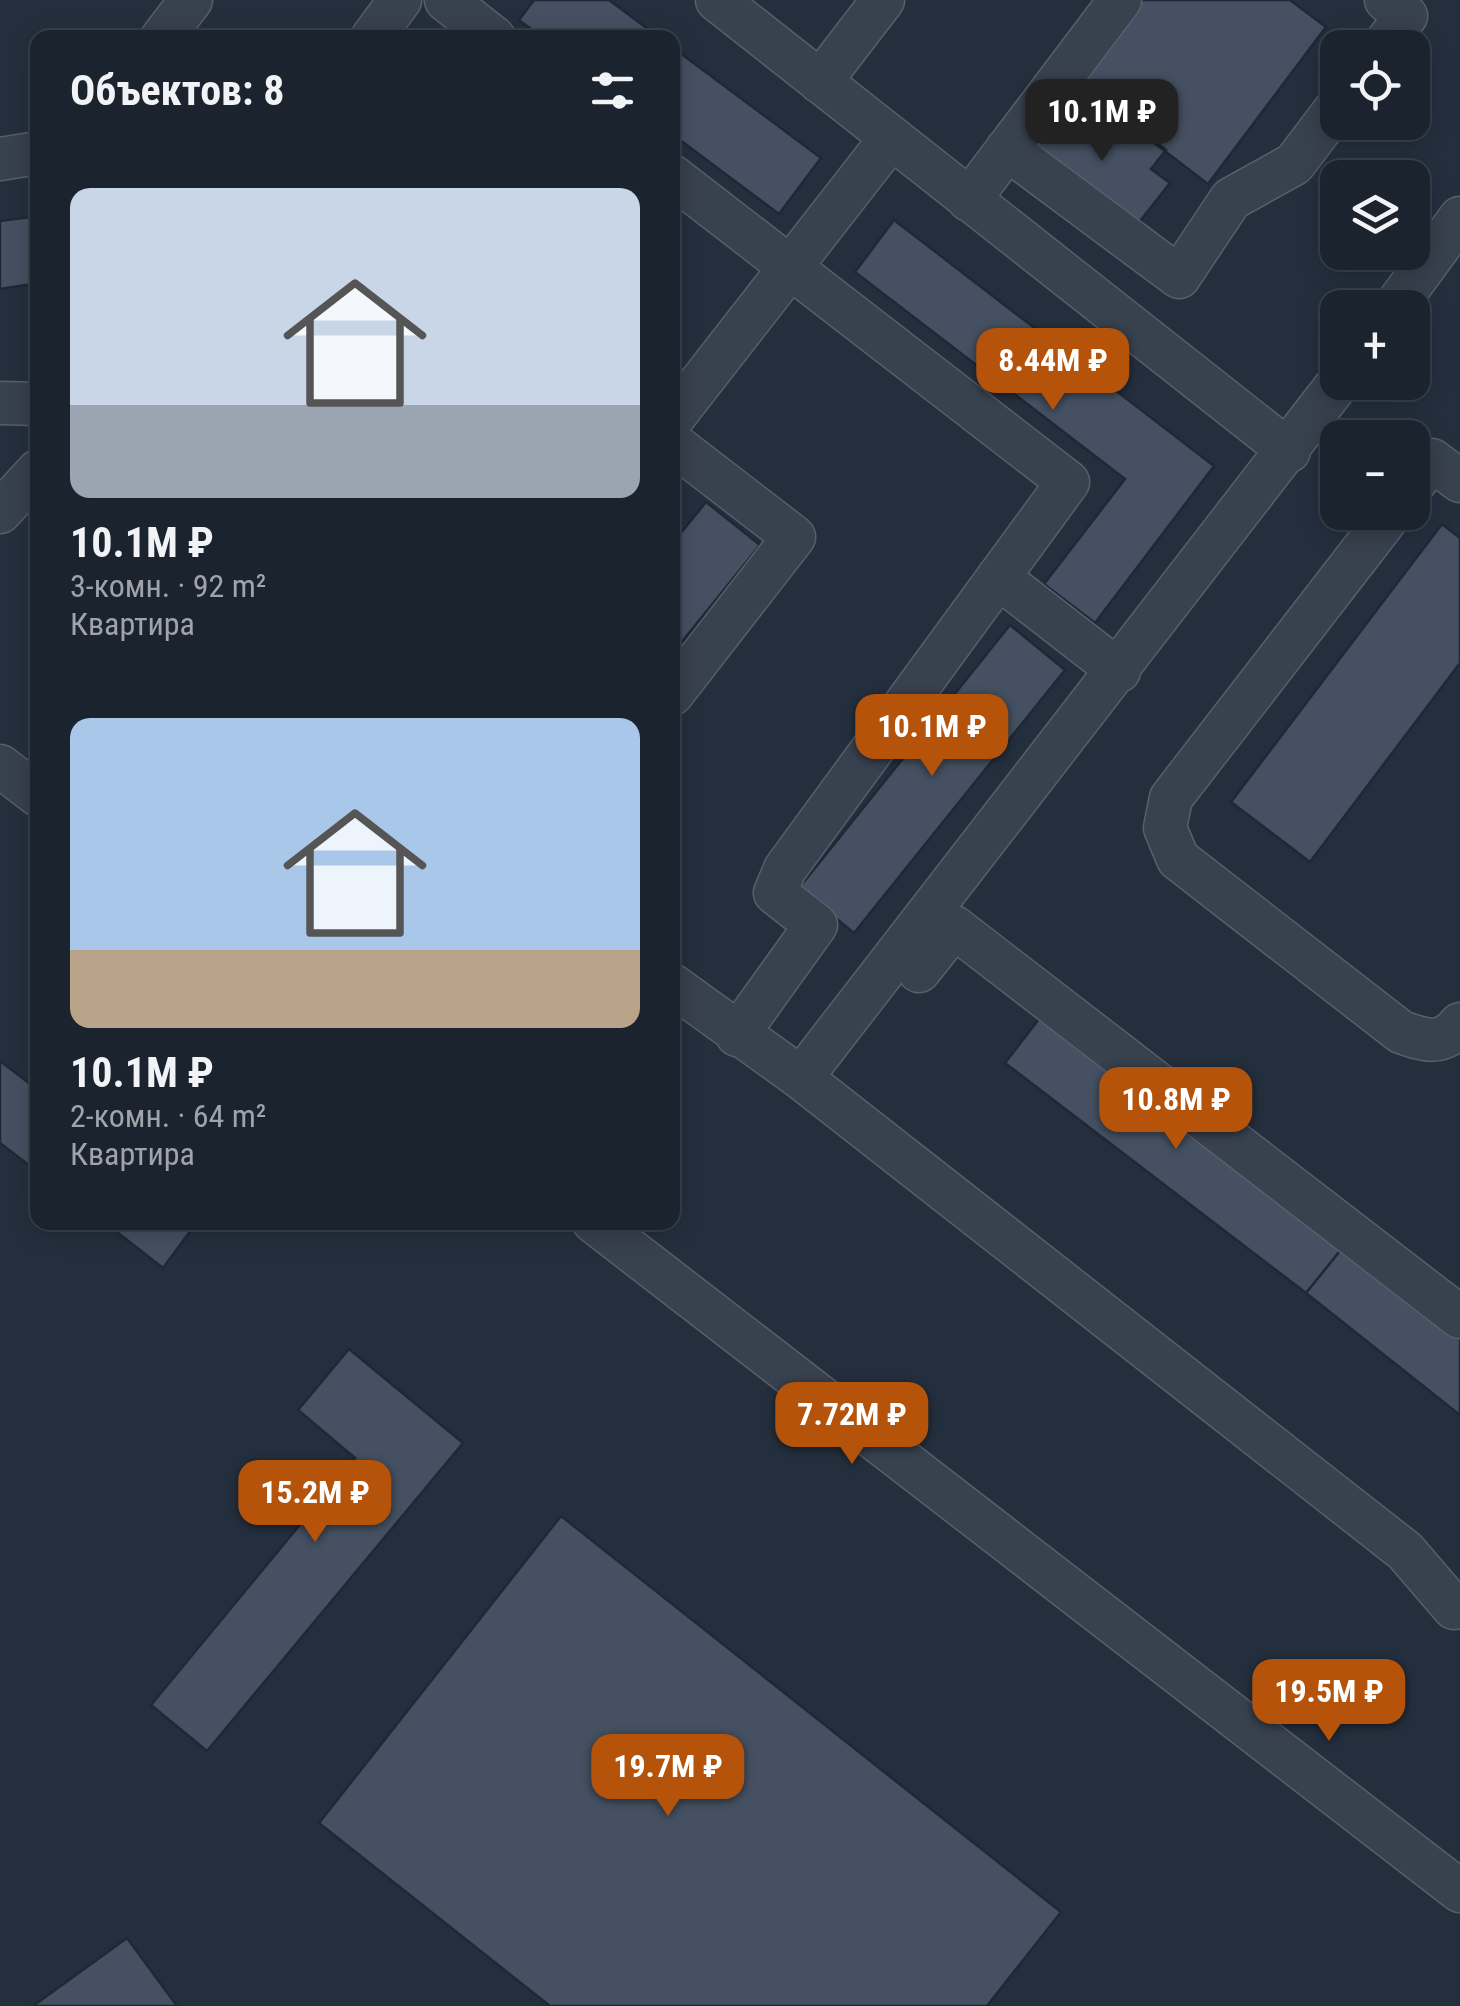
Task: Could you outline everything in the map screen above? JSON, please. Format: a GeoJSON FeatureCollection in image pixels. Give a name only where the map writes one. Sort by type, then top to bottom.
{"type":"FeatureCollection","features":[{"type":"Feature","properties":{"kind":"street"},"geometry":{"type":"LineString","coordinates":[[168,30],[190,0]]}},
{"type":"Feature","properties":{"kind":"street"},"geometry":{"type":"LineString","coordinates":[[446,0],[484,30]]}},
{"type":"Feature","properties":{"kind":"street"},"geometry":{"type":"LineString","coordinates":[[717,0],[1289,450]]}},
{"type":"Feature","properties":{"kind":"street"},"geometry":{"type":"LineString","coordinates":[[820,82],[883,0]]}},
{"type":"Feature","properties":{"kind":"street"},"geometry":{"type":"LineString","coordinates":[[969,200],[1120,0]]}},
{"type":"Feature","properties":{"kind":"street"},"geometry":{"type":"LineString","coordinates":[[1386,0],[1406,16],[1396,30]]}},
{"type":"Feature","properties":{"kind":"street"},"geometry":{"type":"LineString","coordinates":[[1007,149],[1179,277],[1231,199],[1294,164],[1320,130]]}},
{"type":"Feature","properties":{"kind":"street"},"geometry":{"type":"LineString","coordinates":[[680,409],[891,138]]}},
{"type":"Feature","properties":{"kind":"street"},"geometry":{"type":"LineString","coordinates":[[0,159],[30,154]]}},
{"type":"Feature","properties":{"kind":"street"},"geometry":{"type":"LineString","coordinates":[[680,182],[1068,482],[785,869],[775,893],[816,926],[737,1035]]}},
{"type":"Feature","properties":{"kind":"street"},"geometry":{"type":"LineString","coordinates":[[1407,290],[1460,218]]}},
{"type":"Feature","properties":{"kind":"street"},"geometry":{"type":"LineString","coordinates":[[810,1085],[1326,400]]}},
{"type":"Feature","properties":{"kind":"street"},"geometry":{"type":"LineString","coordinates":[[0,403],[30,404]]}},
{"type":"Feature","properties":{"kind":"street"},"geometry":{"type":"LineString","coordinates":[[680,449],[794,538],[680,684]]}},
{"type":"Feature","properties":{"kind":"street"},"geometry":{"type":"LineString","coordinates":[[1430,463],[1432,460],[1460,481]]}},
{"type":"Feature","properties":{"kind":"street"},"geometry":{"type":"LineString","coordinates":[[0,512],[30,485]]}},
{"type":"Feature","properties":{"kind":"street"},"geometry":{"type":"LineString","coordinates":[[1378,530],[1171,798],[1165,828],[1178,859],[1402,1032],[1428,1042],[1450,1036],[1460,1024]]}},
{"type":"Feature","properties":{"kind":"street"},"geometry":{"type":"LineString","coordinates":[[998,577],[1119,671]]}},
{"type":"Feature","properties":{"kind":"street"},"geometry":{"type":"LineString","coordinates":[[0,766],[30,789]]}},
{"type":"Feature","properties":{"kind":"street"},"geometry":{"type":"LineString","coordinates":[[810,1085],[954,927],[1460,1317]]}},
{"type":"Feature","properties":{"kind":"street"},"geometry":{"type":"LineString","coordinates":[[680,991],[810,1085],[1405,1551],[1454,1608]]}},
{"type":"Feature","properties":{"kind":"street"},"geometry":{"type":"LineString","coordinates":[[604,1230],[1460,1891]]}},
{"type":"Feature","properties":{"kind":"building"},"geometry":{"type":"Polygon","coordinates":[[[534,0],[609,0],[649,30],[532,30],[519,20],[534,0]]]}},
{"type":"Feature","properties":{"kind":"building"},"geometry":{"type":"Polygon","coordinates":[[[1134,0],[1290,0],[1326,27],[1208,184],[1073,81],[1134,0]]]}},
{"type":"Feature","properties":{"kind":"building"},"geometry":{"type":"Polygon","coordinates":[[[680,53],[821,158],[779,214],[680,140],[680,53]]]}},
{"type":"Feature","properties":{"kind":"building"},"geometry":{"type":"Polygon","coordinates":[[[1066,100],[1103,129],[1116,112],[1166,150],[1151,169],[1170,183],[1129,235],[1024,153],[1066,100]]]}},
{"type":"Feature","properties":{"kind":"building"},"geometry":{"type":"Polygon","coordinates":[[[30,217],[30,284],[0,289],[0,221],[30,217]]]}},
{"type":"Feature","properties":{"kind":"building"},"geometry":{"type":"Polygon","coordinates":[[[894,220],[1214,466],[1095,623],[1044,584],[1125,479],[855,272],[894,220]]]}},
{"type":"Feature","properties":{"kind":"building"},"geometry":{"type":"Polygon","coordinates":[[[706,502],[760,545],[680,644],[680,534],[706,502]]]}},
{"type":"Feature","properties":{"kind":"building"},"geometry":{"type":"Polygon","coordinates":[[[1442,524],[1460,538],[1460,663],[1310,862],[1231,802],[1442,524]]]}},
{"type":"Feature","properties":{"kind":"building"},"geometry":{"type":"Polygon","coordinates":[[[1010,625],[1065,670],[854,933],[799,888],[1010,625]]]}},
{"type":"Feature","properties":{"kind":"building"},"geometry":{"type":"Polygon","coordinates":[[[1046,1010],[1348,1241],[1306,1293],[1005,1063],[1046,1010]]]}},
{"type":"Feature","properties":{"kind":"building"},"geometry":{"type":"Polygon","coordinates":[[[0,1061],[30,1084],[30,1166],[0,1143],[0,1061]]]}},
{"type":"Feature","properties":{"kind":"building"},"geometry":{"type":"Polygon","coordinates":[[[114,1230],[191,1230],[163,1268],[114,1230]]]}},
{"type":"Feature","properties":{"kind":"building"},"geometry":{"type":"Polygon","coordinates":[[[1348,1241],[1460,1330],[1460,1415],[1306,1293],[1348,1241]]]}},
{"type":"Feature","properties":{"kind":"building"},"geometry":{"type":"Polygon","coordinates":[[[349,1349],[463,1443],[207,1751],[151,1705],[355,1458],[298,1410],[349,1349]]]}},
{"type":"Feature","properties":{"kind":"building"},"geometry":{"type":"Polygon","coordinates":[[[561,1516],[1061,1912],[987,2006],[550,2006],[319,1823],[561,1516]]]}},
{"type":"Feature","properties":{"kind":"building"},"geometry":{"type":"Polygon","coordinates":[[[127,1938],[177,2006],[33,2006],[127,1938]]]}}]}
